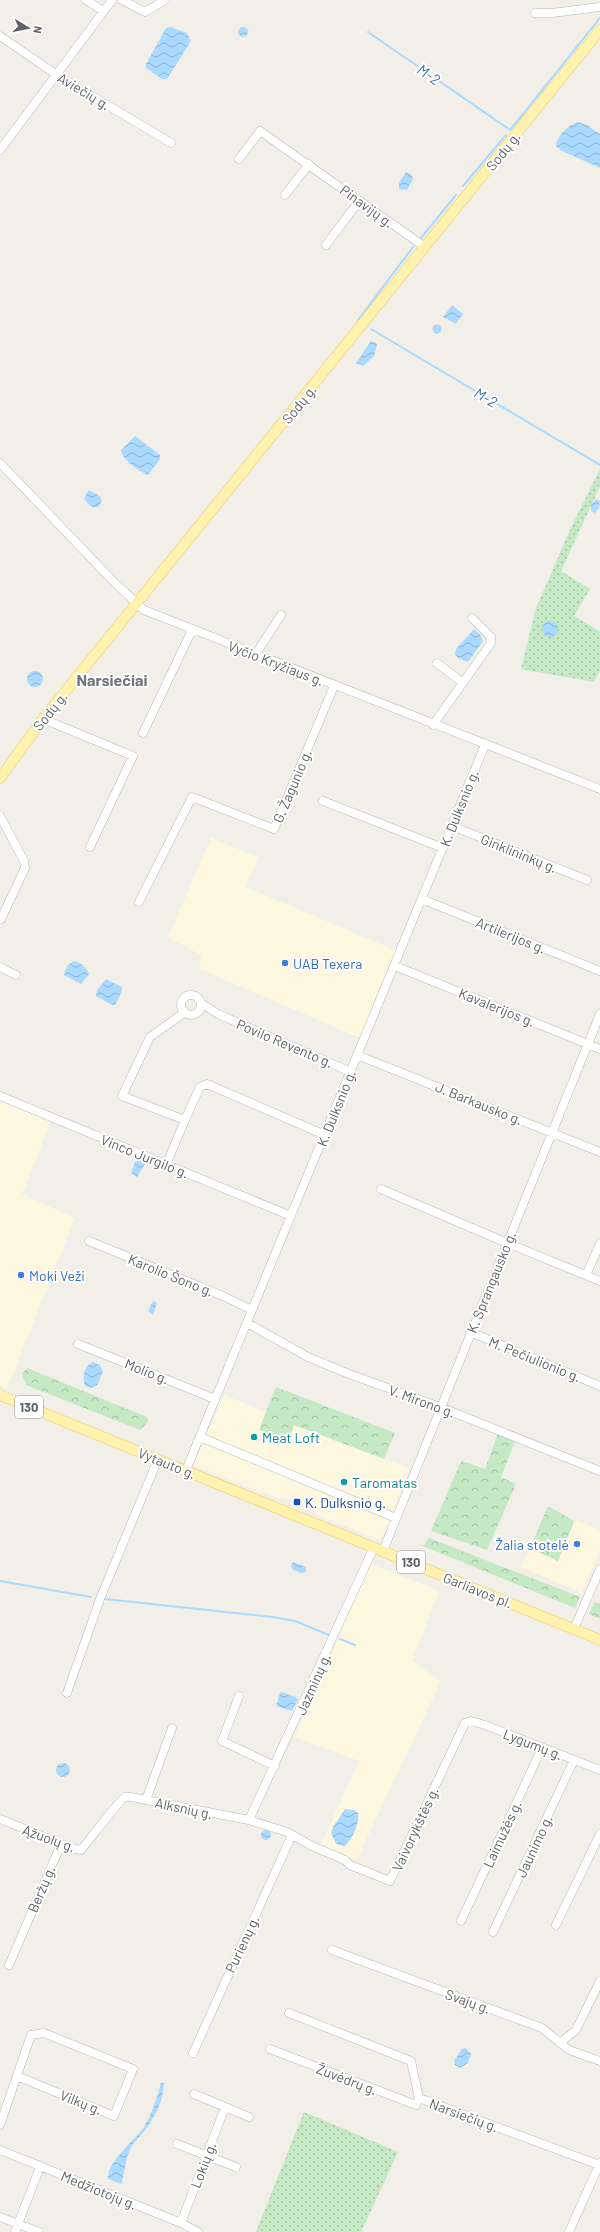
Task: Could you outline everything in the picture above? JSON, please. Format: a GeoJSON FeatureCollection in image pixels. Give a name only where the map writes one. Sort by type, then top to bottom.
{"type":"FeatureCollection","features":[{"type":"Feature","properties":{"kind":"main road","name":"Sodų g."},"geometry":{"type":"LineString","coordinates":[[0,778],[43,719],[138,604],[600,30]]}},
{"type":"Feature","properties":{"kind":"main road","name":"Vytauto g."},"geometry":{"type":"LineString","coordinates":[[0,1395],[334,1531]]}},
{"type":"Feature","properties":{"kind":"main road","name":"Garliavos pl."},"geometry":{"type":"LineString","coordinates":[[334,1531],[600,1640]]}},
{"type":"Feature","properties":{"kind":"street"},"geometry":{"type":"LineString","coordinates":[[86,0],[103,11]]}},
{"type":"Feature","properties":{"kind":"street"},"geometry":{"type":"LineString","coordinates":[[0,150],[112,0]]}},
{"type":"Feature","properties":{"kind":"street"},"geometry":{"type":"LineString","coordinates":[[122,0],[145,12],[165,0]]}},
{"type":"Feature","properties":{"kind":"street"},"geometry":{"type":"LineString","coordinates":[[535,13],[552,13],[600,7]]}},
{"type":"Feature","properties":{"kind":"street","name":"Aviečių g."},"geometry":{"type":"LineString","coordinates":[[0,36],[57,75],[171,143]]}},
{"type":"Feature","properties":{"kind":"street","name":"Pinavijų g."},"geometry":{"type":"LineString","coordinates":[[239,159],[260,131],[425,247]]}},
{"type":"Feature","properties":{"kind":"street"},"geometry":{"type":"LineString","coordinates":[[285,195],[309,164]]}},
{"type":"Feature","properties":{"kind":"street"},"geometry":{"type":"LineString","coordinates":[[326,245],[359,201]]}},
{"type":"Feature","properties":{"kind":"street","name":"Vyčio Kryžiaus g."},"geometry":{"type":"LineString","coordinates":[[0,463],[114,582],[138,604],[156,616],[485,746],[600,789]]}},
{"type":"Feature","properties":{"kind":"street"},"geometry":{"type":"LineString","coordinates":[[255,655],[281,615]]}},
{"type":"Feature","properties":{"kind":"street"},"geometry":{"type":"LineString","coordinates":[[433,725],[491,643],[491,637],[472,618]]}},
{"type":"Feature","properties":{"kind":"street"},"geometry":{"type":"LineString","coordinates":[[143,733],[192,630]]}},
{"type":"Feature","properties":{"kind":"street"},"geometry":{"type":"LineString","coordinates":[[437,663],[463,683]]}},
{"type":"Feature","properties":{"kind":"street","name":"G. Žagunio g."},"geometry":{"type":"LineString","coordinates":[[139,902],[192,797],[274,829],[334,686]]}},
{"type":"Feature","properties":{"kind":"street"},"geometry":{"type":"LineString","coordinates":[[43,719],[133,756],[90,847]]}},
{"type":"Feature","properties":{"kind":"street","name":"K. Dulksnio g."},"geometry":{"type":"LineString","coordinates":[[186,1470],[485,746]]}},
{"type":"Feature","properties":{"kind":"street"},"geometry":{"type":"LineString","coordinates":[[323,801],[443,848]]}},
{"type":"Feature","properties":{"kind":"street"},"geometry":{"type":"LineString","coordinates":[[0,816],[24,861],[25,868],[1,919]]}},
{"type":"Feature","properties":{"kind":"street","name":"Ginklininkų g."},"geometry":{"type":"LineString","coordinates":[[452,826],[587,880]]}},
{"type":"Feature","properties":{"kind":"street","name":"Artilerijos g."},"geometry":{"type":"LineString","coordinates":[[422,899],[600,971]]}},
{"type":"Feature","properties":{"kind":"street","name":"Kavalerijos g."},"geometry":{"type":"LineString","coordinates":[[394,966],[600,1049]]}},
{"type":"Feature","properties":{"kind":"street"},"geometry":{"type":"LineString","coordinates":[[0,967],[16,975]]}},
{"type":"Feature","properties":{"kind":"street","name":"Povilo Revento g."},"geometry":{"type":"LineString","coordinates":[[218,1014],[196,1013],[190,1015],[185,1012],[182,1004],[186,996],[195,996],[201,1003],[218,1014],[351,1072]]}},
{"type":"Feature","properties":{"kind":"street"},"geometry":{"type":"LineString","coordinates":[[196,1013],[200,1009],[201,1003]]}},
{"type":"Feature","properties":{"kind":"street"},"geometry":{"type":"LineString","coordinates":[[185,1012],[150,1037],[122,1096],[185,1120]]}},
{"type":"Feature","properties":{"kind":"street","name":"K. Sprangausko g."},"geometry":{"type":"LineString","coordinates":[[379,1549],[396,1518],[600,1014]]}},
{"type":"Feature","properties":{"kind":"street","name":"J. Barkausko g."},"geometry":{"type":"LineString","coordinates":[[358,1055],[600,1152]]}},
{"type":"Feature","properties":{"kind":"street"},"geometry":{"type":"LineString","coordinates":[[166,1165],[200,1087],[207,1084],[325,1134]]}},
{"type":"Feature","properties":{"kind":"street","name":"Vinco Jurgilo g."},"geometry":{"type":"LineString","coordinates":[[0,1096],[291,1216]]}},
{"type":"Feature","properties":{"kind":"street"},"geometry":{"type":"LineString","coordinates":[[381,1189],[507,1243],[600,1280]]}},
{"type":"Feature","properties":{"kind":"street","name":"Karolio Šono g."},"geometry":{"type":"LineString","coordinates":[[89,1241],[223,1296],[252,1310]]}},
{"type":"Feature","properties":{"kind":"street"},"geometry":{"type":"LineString","coordinates":[[586,1275],[600,1244]]}},
{"type":"Feature","properties":{"kind":"street","name":"V. Mirono g."},"geometry":{"type":"LineString","coordinates":[[247,1323],[308,1357],[349,1374],[440,1407],[600,1471]]}},
{"type":"Feature","properties":{"kind":"street","name":"M. Pečiulionio g."},"geometry":{"type":"LineString","coordinates":[[470,1332],[600,1386]]}},
{"type":"Feature","properties":{"kind":"street","name":"Molio g."},"geometry":{"type":"LineString","coordinates":[[78,1344],[215,1399]]}},
{"type":"Feature","properties":{"kind":"street"},"geometry":{"type":"LineString","coordinates":[[200,1437],[396,1518]]}},
{"type":"Feature","properties":{"kind":"street"},"geometry":{"type":"LineString","coordinates":[[66,1693],[100,1599],[158,1459]]}},
{"type":"Feature","properties":{"kind":"street","name":"Jazminų g."},"geometry":{"type":"LineString","coordinates":[[249,1820],[379,1549]]}},
{"type":"Feature","properties":{"kind":"street"},"geometry":{"type":"LineString","coordinates":[[574,1629],[600,1569]]}},
{"type":"Feature","properties":{"kind":"street"},"geometry":{"type":"LineString","coordinates":[[239,1696],[222,1741],[275,1766]]}},
{"type":"Feature","properties":{"kind":"street","name":"Lygumų g."},"geometry":{"type":"LineString","coordinates":[[465,1723],[471,1721],[485,1725],[600,1770]]}},
{"type":"Feature","properties":{"kind":"street","name":"Vaivorykštės g."},"geometry":{"type":"LineString","coordinates":[[249,1820],[292,1835],[312,1846],[345,1860],[350,1865],[390,1881],[465,1723]]}},
{"type":"Feature","properties":{"kind":"street","name":"Alksnių g."},"geometry":{"type":"LineString","coordinates":[[172,1728],[146,1800],[249,1820]]}},
{"type":"Feature","properties":{"kind":"street","name":"Laimužės g."},"geometry":{"type":"LineString","coordinates":[[461,1921],[542,1748]]}},
{"type":"Feature","properties":{"kind":"street","name":"Jaunimo g."},"geometry":{"type":"LineString","coordinates":[[494,1932],[574,1760]]}},
{"type":"Feature","properties":{"kind":"street","name":"Ąžuolų g."},"geometry":{"type":"LineString","coordinates":[[0,1819],[61,1844],[81,1850],[107,1819],[120,1799],[126,1797],[146,1800]]}},
{"type":"Feature","properties":{"kind":"street"},"geometry":{"type":"LineString","coordinates":[[556,1925],[600,1834]]}},
{"type":"Feature","properties":{"kind":"street","name":"Purienų g."},"geometry":{"type":"LineString","coordinates":[[193,2053],[292,1835]]}},
{"type":"Feature","properties":{"kind":"street","name":"Beržų g."},"geometry":{"type":"LineString","coordinates":[[9,1965],[61,1844]]}},
{"type":"Feature","properties":{"kind":"street","name":"Svajų g."},"geometry":{"type":"LineString","coordinates":[[332,1950],[542,2028],[569,2050],[600,2062]]}},
{"type":"Feature","properties":{"kind":"street"},"geometry":{"type":"LineString","coordinates":[[560,2043],[576,2030],[600,1981]]}},
{"type":"Feature","properties":{"kind":"street","name":"Narsiečių g."},"geometry":{"type":"LineString","coordinates":[[289,2013],[411,2061],[419,2098],[600,2164],[569,2232]]}},
{"type":"Feature","properties":{"kind":"street","name":"Vilkų g."},"geometry":{"type":"LineString","coordinates":[[37,2032],[44,2033],[133,2068],[114,2116],[17,2076],[31,2035],[37,2032]]}},
{"type":"Feature","properties":{"kind":"street","name":"Žuvėdrų g."},"geometry":{"type":"LineString","coordinates":[[270,2049],[416,2105],[419,2098]]}},
{"type":"Feature","properties":{"kind":"street"},"geometry":{"type":"LineString","coordinates":[[0,2125],[17,2076]]}},
{"type":"Feature","properties":{"kind":"street"},"geometry":{"type":"LineString","coordinates":[[194,2094],[249,2117]]}},
{"type":"Feature","properties":{"kind":"street","name":"Lokių g."},"geometry":{"type":"LineString","coordinates":[[181,2223],[225,2107]]}},
{"type":"Feature","properties":{"kind":"street"},"geometry":{"type":"LineString","coordinates":[[177,2144],[236,2167]]}},
{"type":"Feature","properties":{"kind":"street","name":"Medžiotojų g."},"geometry":{"type":"LineString","coordinates":[[0,2150],[181,2223],[197,2232]]}},
{"type":"Feature","properties":{"kind":"street"},"geometry":{"type":"LineString","coordinates":[[17,2228],[40,2167]]}},
{"type":"Feature","properties":{"kind":"street"},"geometry":{"type":"LineString","coordinates":[[0,2217],[17,2228],[39,2232]]}},
{"type":"Feature","properties":{"kind":"shaded area"},"geometry":{"type":"Polygon","coordinates":[[[211,838],[258,857],[246,887],[397,951],[360,1038],[200,969],[201,955],[168,937],[211,838]]]}},
{"type":"Feature","properties":{"kind":"shaded area"},"geometry":{"type":"Polygon","coordinates":[[[0,1096],[52,1118],[22,1194],[75,1218],[7,1389],[0,1386],[0,1096]]]}},
{"type":"Feature","properties":{"kind":"shaded area"},"geometry":{"type":"Polygon","coordinates":[[[224,1395],[266,1412],[259,1430],[287,1442],[294,1425],[410,1468],[389,1521],[389,1526],[382,1536],[379,1539],[372,1537],[318,1515],[308,1507],[288,1499],[277,1498],[194,1465],[224,1395]]]}},
{"type":"Feature","properties":{"kind":"shaded area"},"geometry":{"type":"Polygon","coordinates":[[[576,1520],[600,1530],[600,1549],[582,1593],[521,1567],[529,1549],[558,1561],[576,1520]]]}},
{"type":"Feature","properties":{"kind":"shaded area"},"geometry":{"type":"Polygon","coordinates":[[[371,1564],[439,1591],[412,1661],[441,1681],[357,1859],[355,1860],[320,1847],[359,1761],[294,1737],[371,1564]]]}},
{"type":"Feature","properties":{"kind":"green space"},"geometry":{"type":"Polygon","coordinates":[[[600,469],[600,486],[561,571],[590,589],[574,616],[600,632],[600,670],[594,682],[521,669],[536,608],[570,530],[600,469]]]}},
{"type":"Feature","properties":{"kind":"green space"},"geometry":{"type":"Polygon","coordinates":[[[27,1368],[147,1417],[148,1422],[140,1430],[26,1385],[22,1374],[27,1368]]]}},
{"type":"Feature","properties":{"kind":"green space"},"geometry":{"type":"Polygon","coordinates":[[[276,1387],[395,1433],[384,1459],[294,1425],[288,1442],[259,1430],[276,1387]]]}},
{"type":"Feature","properties":{"kind":"green space"},"geometry":{"type":"Polygon","coordinates":[[[498,1433],[515,1441],[501,1477],[516,1484],[487,1550],[431,1531],[461,1461],[485,1469],[498,1433]]]}},
{"type":"Feature","properties":{"kind":"green space"},"geometry":{"type":"Polygon","coordinates":[[[548,1506],[574,1521],[558,1561],[530,1548],[548,1506]]]}},
{"type":"Feature","properties":{"kind":"green space"},"geometry":{"type":"Polygon","coordinates":[[[429,1538],[580,1597],[575,1608],[423,1546],[429,1538]]]}},
{"type":"Feature","properties":{"kind":"green space"},"geometry":{"type":"Polygon","coordinates":[[[595,1602],[600,1604],[600,1619],[589,1614],[595,1602]]]}},
{"type":"Feature","properties":{"kind":"green space"},"geometry":{"type":"Polygon","coordinates":[[[304,2112],[398,2152],[361,2232],[256,2232],[304,2112]]]}},
{"type":"Feature","properties":{"kind":"water"},"geometry":{"type":"Polygon","coordinates":[[[170,27],[187,33],[191,41],[167,79],[162,79],[146,68],[146,64],[166,28],[170,27]]]}},
{"type":"Feature","properties":{"kind":"water"},"geometry":{"type":"Polygon","coordinates":[[[243,27],[248,32],[243,37],[238,32],[243,27]]]}},
{"type":"Feature","properties":{"kind":"water"},"geometry":{"type":"Polygon","coordinates":[[[578,122],[587,125],[600,134],[600,168],[562,151],[556,146],[558,139],[564,131],[574,123],[578,122]]]}},
{"type":"Feature","properties":{"kind":"water"},"geometry":{"type":"Polygon","coordinates":[[[406,172],[412,175],[413,179],[407,190],[399,189],[399,183],[406,172]]]}},
{"type":"Feature","properties":{"kind":"water"},"geometry":{"type":"Polygon","coordinates":[[[452,305],[463,314],[456,324],[443,317],[452,305]]]}},
{"type":"Feature","properties":{"kind":"water"},"geometry":{"type":"Polygon","coordinates":[[[437,324],[442,329],[437,334],[432,329],[437,324]]]}},
{"type":"Feature","properties":{"kind":"water"},"geometry":{"type":"Polygon","coordinates":[[[371,341],[377,344],[374,356],[363,366],[356,363],[371,341]]]}},
{"type":"Feature","properties":{"kind":"water"},"geometry":{"type":"Polygon","coordinates":[[[135,436],[160,455],[160,459],[148,475],[132,465],[124,458],[122,454],[121,450],[135,436]]]}},
{"type":"Feature","properties":{"kind":"water"},"geometry":{"type":"Polygon","coordinates":[[[89,490],[100,496],[102,501],[98,507],[93,507],[86,502],[84,498],[89,490]]]}},
{"type":"Feature","properties":{"kind":"water"},"geometry":{"type":"Polygon","coordinates":[[[596,499],[600,501],[599,508],[595,513],[591,511],[591,505],[596,499]]]}},
{"type":"Feature","properties":{"kind":"water"},"geometry":{"type":"Polygon","coordinates":[[[547,621],[553,621],[558,626],[556,635],[553,637],[547,637],[542,632],[542,626],[547,621]]]}},
{"type":"Feature","properties":{"kind":"water"},"geometry":{"type":"Polygon","coordinates":[[[474,629],[480,634],[483,641],[468,662],[458,658],[455,654],[456,649],[474,629]]]}},
{"type":"Feature","properties":{"kind":"water"},"geometry":{"type":"Polygon","coordinates":[[[35,671],[42,676],[43,679],[38,686],[35,687],[28,682],[27,679],[32,672],[35,671]]]}},
{"type":"Feature","properties":{"kind":"water"},"geometry":{"type":"Polygon","coordinates":[[[73,961],[82,965],[89,974],[81,984],[64,975],[67,966],[73,961]]]}},
{"type":"Feature","properties":{"kind":"water"},"geometry":{"type":"Polygon","coordinates":[[[106,979],[122,987],[122,991],[115,1005],[112,1005],[96,996],[97,990],[106,979]]]}},
{"type":"Feature","properties":{"kind":"water"},"geometry":{"type":"Polygon","coordinates":[[[136,1160],[143,1160],[145,1164],[137,1177],[131,1173],[136,1160]]]}},
{"type":"Feature","properties":{"kind":"water"},"geometry":{"type":"Polygon","coordinates":[[[153,1301],[157,1303],[153,1315],[148,1311],[153,1301]]]}},
{"type":"Feature","properties":{"kind":"water"},"geometry":{"type":"Polygon","coordinates":[[[93,1362],[100,1365],[103,1372],[97,1385],[91,1388],[85,1386],[84,1372],[93,1362]]]}},
{"type":"Feature","properties":{"kind":"water"},"geometry":{"type":"Polygon","coordinates":[[[293,1562],[306,1567],[306,1572],[302,1573],[293,1570],[291,1566],[293,1562]]]}},
{"type":"Feature","properties":{"kind":"water"},"geometry":{"type":"Polygon","coordinates":[[[282,1692],[296,1697],[298,1700],[292,1711],[276,1706],[280,1693],[282,1692]]]}},
{"type":"Feature","properties":{"kind":"water"},"geometry":{"type":"Polygon","coordinates":[[[60,1763],[66,1763],[70,1767],[70,1773],[66,1777],[60,1777],[56,1773],[56,1767],[60,1763]]]}},
{"type":"Feature","properties":{"kind":"water"},"geometry":{"type":"Polygon","coordinates":[[[345,1809],[354,1810],[358,1813],[358,1821],[350,1840],[344,1846],[336,1844],[331,1833],[333,1827],[345,1809]]]}},
{"type":"Feature","properties":{"kind":"water"},"geometry":{"type":"Polygon","coordinates":[[[264,1830],[268,1830],[270,1831],[270,1839],[264,1840],[261,1837],[261,1833],[264,1830]]]}},
{"type":"Feature","properties":{"kind":"water"},"geometry":{"type":"Polygon","coordinates":[[[466,2048],[471,2054],[468,2063],[460,2068],[455,2065],[454,2061],[462,2049],[466,2048]]]}},
{"type":"Feature","properties":{"kind":"water"},"geometry":{"type":"Polygon","coordinates":[[[161,2083],[164,2083],[162,2098],[157,2111],[147,2128],[132,2145],[127,2157],[121,2184],[108,2179],[112,2165],[140,2133],[147,2122],[161,2083]]]}},
{"type":"Feature","properties":{"kind":"waterway"},"geometry":{"type":"LineString","coordinates":[[511,129],[600,18]]}},
{"type":"Feature","properties":{"kind":"waterway","name":"M-2"},"geometry":{"type":"LineString","coordinates":[[368,32],[510,130]]}},
{"type":"Feature","properties":{"kind":"waterway","name":"M-2"},"geometry":{"type":"LineString","coordinates":[[463,186],[506,135]]}},
{"type":"Feature","properties":{"kind":"waterway","name":"M-2"},"geometry":{"type":"LineString","coordinates":[[421,238],[456,195]]}},
{"type":"Feature","properties":{"kind":"waterway","name":"M-2"},"geometry":{"type":"LineString","coordinates":[[358,320],[413,247]]}},
{"type":"Feature","properties":{"kind":"waterway","name":"M-2"},"geometry":{"type":"LineString","coordinates":[[371,329],[600,465]]}},
{"type":"Feature","properties":{"kind":"waterway"},"geometry":{"type":"LineString","coordinates":[[0,1581],[91,1597]]}},
{"type":"Feature","properties":{"kind":"waterway"},"geometry":{"type":"LineString","coordinates":[[105,1599],[272,1617],[295,1621],[329,1635]]}},
{"type":"Feature","properties":{"kind":"waterway"},"geometry":{"type":"LineString","coordinates":[[340,1639],[355,1645]]}},
{"type":"Feature","properties":{"kind":"place","name":"UAB Texera"},"geometry":{"type":"Point","coordinates":[285,963]}},
{"type":"Feature","properties":{"kind":"place","name":"Moki Veži"},"geometry":{"type":"Point","coordinates":[21,1275]}},
{"type":"Feature","properties":{"kind":"place","name":"Meat Loft"},"geometry":{"type":"Point","coordinates":[254,1437]}},
{"type":"Feature","properties":{"kind":"place","name":"Taromatas"},"geometry":{"type":"Point","coordinates":[344,1482]}},
{"type":"Feature","properties":{"kind":"place","name":"K. Dulksnio g."},"geometry":{"type":"Point","coordinates":[297,1502]}},
{"type":"Feature","properties":{"kind":"place","name":"Žalia stotelė"},"geometry":{"type":"Point","coordinates":[577,1544]}},
{"type":"Feature","properties":{"kind":"district","name":"Narsiečiai"},"geometry":{"type":"Point","coordinates":[112,679]}}]}
